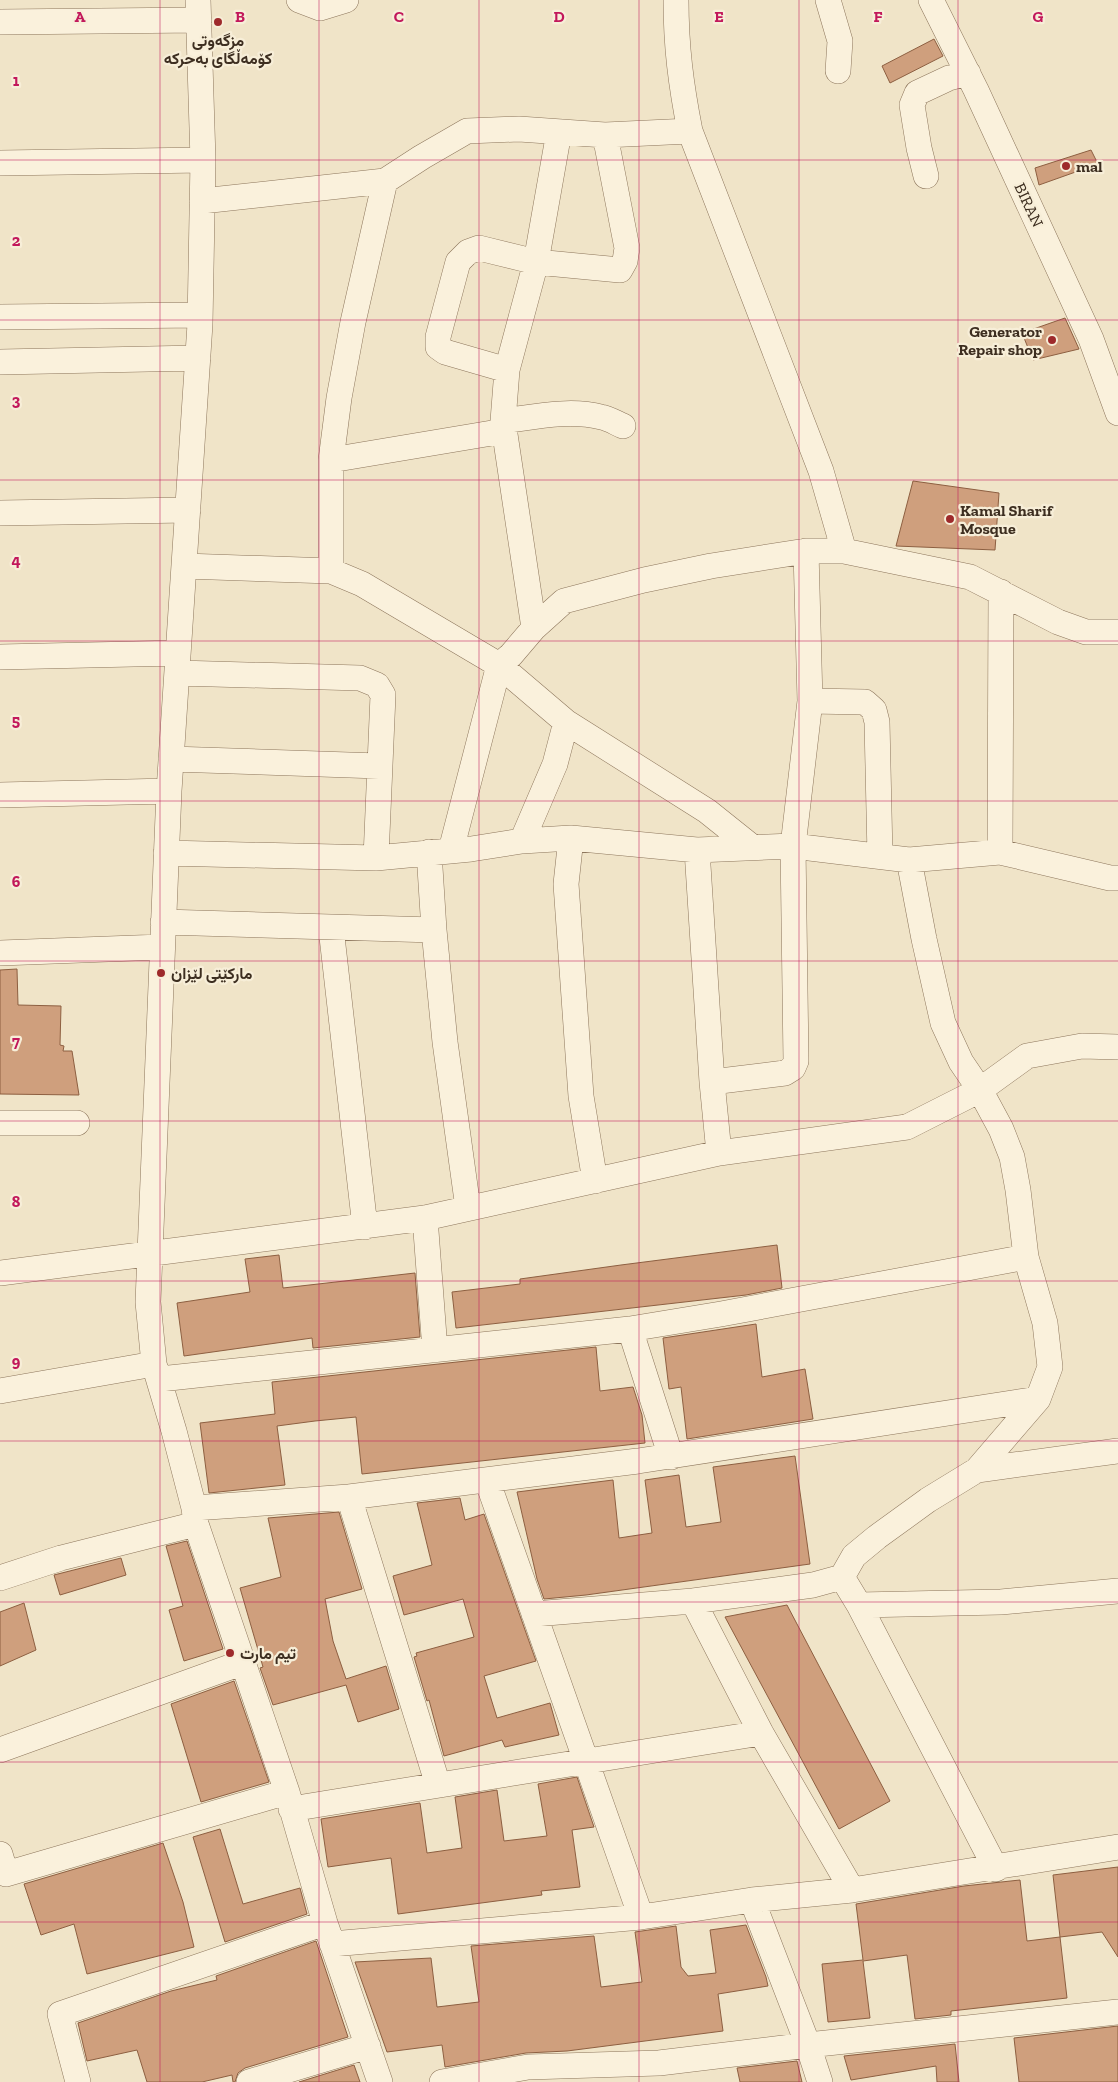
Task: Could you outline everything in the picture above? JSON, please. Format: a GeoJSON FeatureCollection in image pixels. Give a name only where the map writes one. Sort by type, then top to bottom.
{"type":"FeatureCollection","features":[{"type":"Feature","properties":{"kind":"street"},"geometry":{"type":"LineString","coordinates":[[299,0],[320,8],[346,0]]}},
{"type":"Feature","properties":{"kind":"street"},"geometry":{"type":"LineString","coordinates":[[676,0],[680,78],[690,131],[821,471],[844,551]]}},
{"type":"Feature","properties":{"kind":"street"},"geometry":{"type":"LineString","coordinates":[[828,0],[840,41],[838,72]]}},
{"type":"Feature","properties":{"kind":"street","name":"BIRAN"},"geometry":{"type":"LineString","coordinates":[[931,0],[968,72],[1091,339],[1118,414]]}},
{"type":"Feature","properties":{"kind":"street"},"geometry":{"type":"LineString","coordinates":[[0,22],[198,10],[203,160],[200,315],[169,791],[148,1302],[157,1372],[195,1516],[226,1616],[244,1662],[289,1800],[329,1934],[380,2082]]}},
{"type":"Feature","properties":{"kind":"street"},"geometry":{"type":"LineString","coordinates":[[926,176],[912,105],[917,94],[949,78],[968,72]]}},
{"type":"Feature","properties":{"kind":"street"},"geometry":{"type":"LineString","coordinates":[[202,202],[385,181],[467,131],[519,129],[605,134],[690,131]]}},
{"type":"Feature","properties":{"kind":"street"},"geometry":{"type":"LineString","coordinates":[[534,628],[504,426],[508,370],[536,262],[559,132]]}},
{"type":"Feature","properties":{"kind":"street"},"geometry":{"type":"LineString","coordinates":[[508,370],[445,352],[438,347],[438,337],[458,262],[468,252],[479,248],[536,262],[620,270],[625,261],[627,248],[605,134]]}},
{"type":"Feature","properties":{"kind":"street"},"geometry":{"type":"LineString","coordinates":[[0,163],[203,160]]}},
{"type":"Feature","properties":{"kind":"street"},"geometry":{"type":"LineString","coordinates":[[331,571],[331,460],[339,398],[353,322],[385,181]]}},
{"type":"Feature","properties":{"kind":"street"},"geometry":{"type":"LineString","coordinates":[[0,317],[200,315]]}},
{"type":"Feature","properties":{"kind":"street"},"geometry":{"type":"LineString","coordinates":[[0,362],[198,358]]}},
{"type":"Feature","properties":{"kind":"street"},"geometry":{"type":"LineString","coordinates":[[331,460],[557,415],[577,414],[601,417],[623,426]]}},
{"type":"Feature","properties":{"kind":"street"},"geometry":{"type":"LineString","coordinates":[[0,513],[188,510]]}},
{"type":"Feature","properties":{"kind":"street"},"geometry":{"type":"LineString","coordinates":[[712,1082],[785,1073],[793,1068],[796,1061],[793,846],[810,701],[806,550]]}},
{"type":"Feature","properties":{"kind":"street"},"geometry":{"type":"LineString","coordinates":[[468,1208],[445,1042],[434,930],[440,851],[499,665],[511,655],[534,628],[564,601],[644,580],[701,568],[806,550],[844,551],[970,578],[1058,622],[1086,632],[1118,632]]}},
{"type":"Feature","properties":{"kind":"street"},"geometry":{"type":"LineString","coordinates":[[184,566],[331,571],[362,584],[499,665],[566,722],[707,810],[752,848]]}},
{"type":"Feature","properties":{"kind":"street"},"geometry":{"type":"LineString","coordinates":[[1000,852],[1001,592]]}},
{"type":"Feature","properties":{"kind":"street"},"geometry":{"type":"LineString","coordinates":[[0,657],[178,663],[360,678],[376,686],[383,695],[376,858]]}},
{"type":"Feature","properties":{"kind":"street"},"geometry":{"type":"LineString","coordinates":[[810,701],[865,702],[874,710],[877,722],[880,856]]}},
{"type":"Feature","properties":{"kind":"street"},"geometry":{"type":"LineString","coordinates":[[522,841],[555,764],[566,722]]}},
{"type":"Feature","properties":{"kind":"street"},"geometry":{"type":"LineString","coordinates":[[171,759],[379,766]]}},
{"type":"Feature","properties":{"kind":"street"},"geometry":{"type":"LineString","coordinates":[[0,795],[169,791]]}},
{"type":"Feature","properties":{"kind":"street"},"geometry":{"type":"LineString","coordinates":[[166,853],[376,858],[470,849],[522,841],[571,838],[698,850],[793,846],[909,860],[1000,852],[1110,878],[1118,878]]}},
{"type":"Feature","properties":{"kind":"street"},"geometry":{"type":"LineString","coordinates":[[571,838],[566,884],[581,1096],[594,1181]]}},
{"type":"Feature","properties":{"kind":"street"},"geometry":{"type":"LineString","coordinates":[[698,850],[712,1082],[719,1153]]}},
{"type":"Feature","properties":{"kind":"street"},"geometry":{"type":"LineString","coordinates":[[534,1614],[693,1601],[813,1585],[842,1576],[854,1556],[877,1537],[928,1500],[977,1470],[1038,1400],[1050,1367],[1045,1323],[1026,1257],[1012,1157],[1001,1129],[980,1090],[961,1062],[943,1023],[909,860]]}},
{"type":"Feature","properties":{"kind":"street"},"geometry":{"type":"LineString","coordinates":[[0,953],[162,934],[331,928],[434,930]]}},
{"type":"Feature","properties":{"kind":"street"},"geometry":{"type":"LineString","coordinates":[[331,928],[365,1227]]}},
{"type":"Feature","properties":{"kind":"street"},"geometry":{"type":"LineString","coordinates":[[0,1273],[425,1218],[719,1153],[907,1126],[980,1090],[1027,1056],[1082,1046],[1118,1047]]}},
{"type":"Feature","properties":{"kind":"street"},"geometry":{"type":"LineString","coordinates":[[0,1123],[77,1123]]}},
{"type":"Feature","properties":{"kind":"street"},"geometry":{"type":"LineString","coordinates":[[425,1218],[435,1350]]}},
{"type":"Feature","properties":{"kind":"street"},"geometry":{"type":"LineString","coordinates":[[0,1391],[157,1372],[435,1350],[630,1329],[1026,1257]]}},
{"type":"Feature","properties":{"kind":"street"},"geometry":{"type":"LineString","coordinates":[[630,1329],[671,1457]]}},
{"type":"Feature","properties":{"kind":"street"},"geometry":{"type":"LineString","coordinates":[[0,1578],[195,1516],[671,1457],[1038,1400]]}},
{"type":"Feature","properties":{"kind":"street"},"geometry":{"type":"LineString","coordinates":[[977,1470],[1118,1451]]}},
{"type":"Feature","properties":{"kind":"street"},"geometry":{"type":"LineString","coordinates":[[487,1480],[641,1917]]}},
{"type":"Feature","properties":{"kind":"street"},"geometry":{"type":"LineString","coordinates":[[349,1497],[438,1785]]}},
{"type":"Feature","properties":{"kind":"street"},"geometry":{"type":"LineString","coordinates":[[842,1576],[859,1605],[996,1869]]}},
{"type":"Feature","properties":{"kind":"street"},"geometry":{"type":"LineString","coordinates":[[859,1605],[1000,1602],[1118,1591]]}},
{"type":"Feature","properties":{"kind":"street"},"geometry":{"type":"LineString","coordinates":[[693,1601],[761,1733],[852,1890]]}},
{"type":"Feature","properties":{"kind":"street"},"geometry":{"type":"LineString","coordinates":[[0,1750],[244,1662]]}},
{"type":"Feature","properties":{"kind":"street"},"geometry":{"type":"LineString","coordinates":[[0,1854],[6,1874],[289,1800],[438,1785],[761,1733]]}},
{"type":"Feature","properties":{"kind":"street"},"geometry":{"type":"LineString","coordinates":[[78,2082],[60,2014],[329,1934],[641,1917],[752,1900],[852,1890],[996,1869],[1118,1847]]}},
{"type":"Feature","properties":{"kind":"street"},"geometry":{"type":"LineString","coordinates":[[752,1900],[808,2045],[820,2082]]}},
{"type":"Feature","properties":{"kind":"street"},"geometry":{"type":"LineString","coordinates":[[442,2082],[531,2074],[662,2072],[808,2045],[1118,2012]]}},
{"type":"Feature","properties":{"kind":"street"},"geometry":{"type":"LineString","coordinates":[[249,2082],[368,2046]]}},
{"type":"Feature","properties":{"kind":"building"},"geometry":{"type":"Polygon","coordinates":[[[934,39],[943,56],[890,83],[882,66],[934,39]]]}},
{"type":"Feature","properties":{"kind":"building","name":"mal"},"geometry":{"type":"Polygon","coordinates":[[[1091,150],[1098,164],[1039,185],[1035,168],[1091,150]]]}},
{"type":"Feature","properties":{"kind":"building","name":"Generator Repair shop"},"geometry":{"type":"Polygon","coordinates":[[[1065,318],[1079,349],[1033,360],[1022,333],[1065,318]]]}},
{"type":"Feature","properties":{"kind":"building","name":"Kamal Sharif Mosque"},"geometry":{"type":"Polygon","coordinates":[[[913,481],[999,493],[995,550],[896,546],[913,481]]]}},
{"type":"Feature","properties":{"kind":"building"},"geometry":{"type":"Polygon","coordinates":[[[17,969],[18,1005],[61,1006],[60,1045],[64,1046],[63,1051],[72,1051],[79,1095],[0,1094],[0,970],[17,969]]]}},
{"type":"Feature","properties":{"kind":"building"},"geometry":{"type":"Polygon","coordinates":[[[777,1245],[782,1288],[746,1295],[456,1328],[452,1292],[520,1284],[520,1279],[777,1245]]]}},
{"type":"Feature","properties":{"kind":"building"},"geometry":{"type":"Polygon","coordinates":[[[279,1255],[283,1288],[415,1273],[420,1337],[313,1348],[312,1338],[184,1356],[177,1303],[250,1292],[245,1259],[279,1255]]]}},
{"type":"Feature","properties":{"kind":"building"},"geometry":{"type":"Polygon","coordinates":[[[756,1324],[762,1377],[805,1369],[813,1419],[687,1439],[681,1387],[669,1389],[663,1338],[756,1324]]]}},
{"type":"Feature","properties":{"kind":"building"},"geometry":{"type":"Polygon","coordinates":[[[596,1347],[600,1391],[633,1387],[642,1415],[645,1443],[362,1474],[356,1417],[315,1421],[277,1426],[285,1485],[209,1493],[200,1423],[275,1414],[272,1382],[596,1347]]]}},
{"type":"Feature","properties":{"kind":"building"},"geometry":{"type":"Polygon","coordinates":[[[795,1456],[810,1564],[586,1595],[544,1599],[537,1579],[517,1492],[613,1480],[619,1538],[652,1533],[645,1480],[679,1475],[686,1527],[721,1522],[713,1467],[795,1456]]]}},
{"type":"Feature","properties":{"kind":"building"},"geometry":{"type":"Polygon","coordinates":[[[460,1498],[465,1520],[484,1514],[536,1661],[484,1676],[497,1718],[550,1703],[559,1735],[505,1747],[502,1740],[444,1756],[429,1700],[427,1701],[414,1657],[417,1656],[416,1653],[474,1637],[463,1599],[404,1615],[393,1576],[432,1565],[417,1503],[460,1498]]]}},
{"type":"Feature","properties":{"kind":"building"},"geometry":{"type":"Polygon","coordinates":[[[339,1512],[362,1589],[325,1599],[333,1641],[346,1679],[386,1666],[399,1709],[358,1722],[346,1685],[273,1705],[260,1668],[263,1667],[240,1588],[281,1577],[268,1518],[339,1512]]]}},
{"type":"Feature","properties":{"kind":"building"},"geometry":{"type":"Polygon","coordinates":[[[187,1541],[223,1649],[184,1661],[169,1610],[183,1606],[166,1546],[187,1541]]]}},
{"type":"Feature","properties":{"kind":"building"},"geometry":{"type":"Polygon","coordinates":[[[121,1558],[126,1575],[60,1595],[54,1575],[121,1558]]]}},
{"type":"Feature","properties":{"kind":"building"},"geometry":{"type":"Polygon","coordinates":[[[24,1603],[36,1650],[0,1666],[0,1612],[24,1603]]]}},
{"type":"Feature","properties":{"kind":"building"},"geometry":{"type":"Polygon","coordinates":[[[787,1605],[890,1801],[839,1829],[725,1617],[787,1605]]]}},
{"type":"Feature","properties":{"kind":"building"},"geometry":{"type":"Polygon","coordinates":[[[234,1681],[269,1782],[201,1802],[171,1704],[234,1681]]]}},
{"type":"Feature","properties":{"kind":"building"},"geometry":{"type":"Polygon","coordinates":[[[577,1777],[594,1827],[572,1830],[580,1887],[541,1891],[542,1895],[398,1914],[391,1858],[328,1867],[321,1819],[420,1803],[427,1853],[462,1848],[455,1797],[497,1790],[504,1841],[547,1836],[538,1784],[577,1777]]]}},
{"type":"Feature","properties":{"kind":"building"},"geometry":{"type":"Polygon","coordinates":[[[220,1829],[243,1904],[300,1888],[307,1914],[225,1942],[193,1837],[220,1829]]]}},
{"type":"Feature","properties":{"kind":"building"},"geometry":{"type":"Polygon","coordinates":[[[163,1843],[183,1902],[194,1947],[87,1974],[74,1924],[41,1935],[24,1884],[163,1843]]]}},
{"type":"Feature","properties":{"kind":"building"},"geometry":{"type":"Polygon","coordinates":[[[1118,1867],[1118,1957],[1102,1932],[1060,1937],[1053,1875],[1118,1867]]]}},
{"type":"Feature","properties":{"kind":"building"},"geometry":{"type":"Polygon","coordinates":[[[1020,1880],[1027,1941],[1060,1937],[1067,1998],[951,2011],[951,2015],[915,2019],[907,1955],[863,1961],[870,2018],[828,2022],[822,1964],[863,1960],[856,1904],[964,1886],[1020,1880]]]}},
{"type":"Feature","properties":{"kind":"building"},"geometry":{"type":"Polygon","coordinates":[[[746,1925],[768,1986],[718,1994],[723,2031],[567,2051],[526,2053],[445,2067],[442,2045],[387,2052],[355,1962],[431,1958],[437,2007],[479,2002],[471,1946],[594,1936],[601,1987],[642,1982],[635,1932],[676,1926],[681,1967],[688,1976],[716,1973],[710,1930],[746,1925]]]}},
{"type":"Feature","properties":{"kind":"building"},"geometry":{"type":"Polygon","coordinates":[[[316,1941],[348,2037],[245,2068],[238,2073],[235,2082],[233,2082],[232,2075],[202,2082],[147,2082],[137,2050],[87,2061],[78,2023],[171,1991],[217,1980],[216,1976],[316,1941]]]}},
{"type":"Feature","properties":{"kind":"building"},"geometry":{"type":"Polygon","coordinates":[[[1118,2026],[1118,2082],[1019,2082],[1014,2038],[1118,2026]]]}},
{"type":"Feature","properties":{"kind":"building"},"geometry":{"type":"Polygon","coordinates":[[[955,2044],[959,2082],[937,2082],[936,2066],[851,2080],[844,2056],[955,2044]]]}},
{"type":"Feature","properties":{"kind":"building"},"geometry":{"type":"Polygon","coordinates":[[[797,2061],[802,2082],[740,2082],[737,2068],[797,2061]]]}},
{"type":"Feature","properties":{"kind":"building"},"geometry":{"type":"Polygon","coordinates":[[[354,2065],[360,2082],[299,2082],[354,2065]]]}},
{"type":"Feature","properties":{"kind":"place","name":"مزگەوتی کۆمەڵگای بەحرکە"},"geometry":{"type":"Point","coordinates":[218,22]}},
{"type":"Feature","properties":{"kind":"place","name":"mal"},"geometry":{"type":"Point","coordinates":[1066,166]}},
{"type":"Feature","properties":{"kind":"place","name":"Generator Repair shop"},"geometry":{"type":"Point","coordinates":[1052,340]}},
{"type":"Feature","properties":{"kind":"place","name":"Kamal Sharif Mosque"},"geometry":{"type":"Point","coordinates":[950,519]}},
{"type":"Feature","properties":{"kind":"place","name":"مارکێتی لێزان"},"geometry":{"type":"Point","coordinates":[161,973]}},
{"type":"Feature","properties":{"kind":"place","name":"تيم مارت"},"geometry":{"type":"Point","coordinates":[230,1653]}}]}
